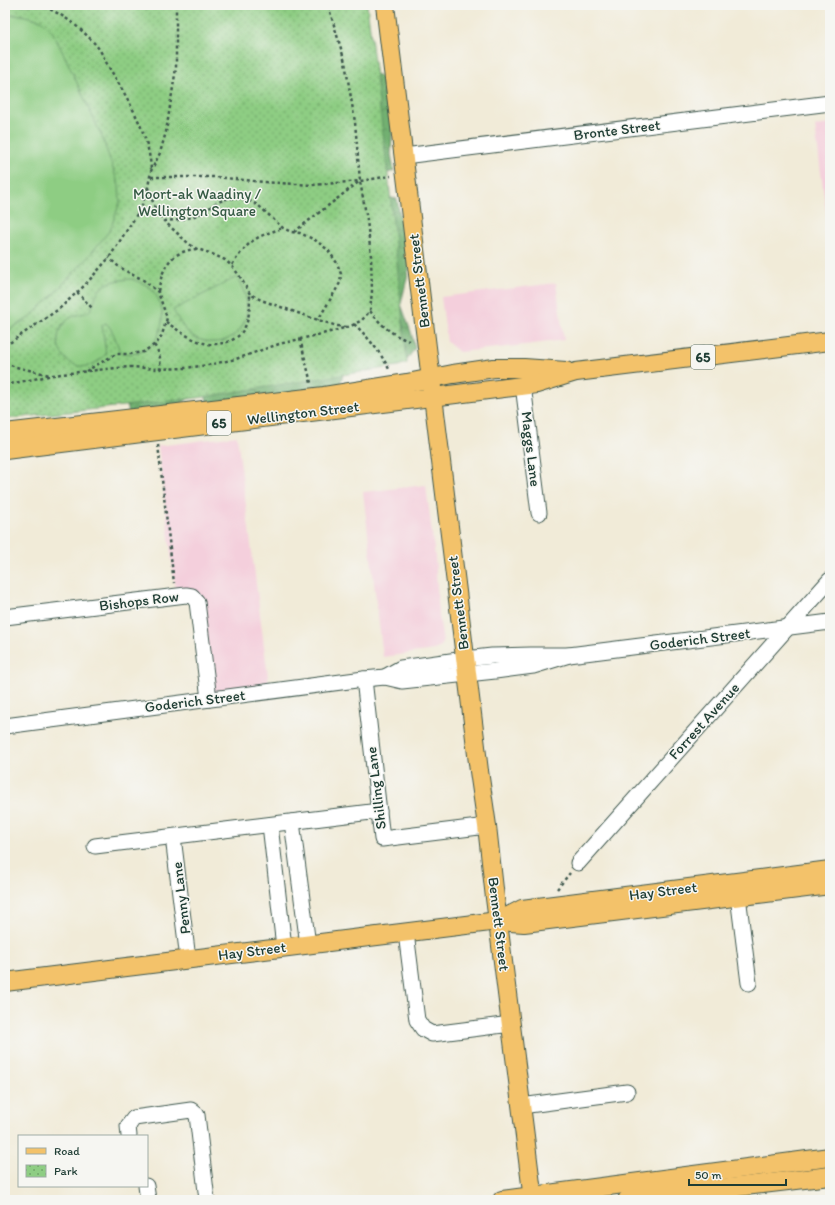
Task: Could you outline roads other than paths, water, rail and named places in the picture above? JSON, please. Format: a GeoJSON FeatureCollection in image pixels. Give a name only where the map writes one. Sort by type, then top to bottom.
{"type":"FeatureCollection","features":[{"type":"Feature","properties":{"kind":"main road","name":"Bennett Street"},"geometry":{"type":"LineString","coordinates":[[385,5],[533,1198]]}},
{"type":"Feature","properties":{"kind":"main road","name":"Wellington Street"},"geometry":{"type":"LineString","coordinates":[[5,450],[537,384],[576,372],[830,341]]}},
{"type":"Feature","properties":{"kind":"main road","name":"Wellington Street"},"geometry":{"type":"LineString","coordinates":[[5,433],[324,396],[453,374],[504,367],[576,372]]}},
{"type":"Feature","properties":{"kind":"main road","name":"Hay Street"},"geometry":{"type":"LineString","coordinates":[[498,921],[522,909],[830,870]]}},
{"type":"Feature","properties":{"kind":"main road","name":"Hay Street"},"geometry":{"type":"LineString","coordinates":[[5,982],[498,921],[524,924],[830,885]]}},
{"type":"Feature","properties":{"kind":"main road"},"geometry":{"type":"LineString","coordinates":[[502,1200],[533,1198],[830,1158]]}},
{"type":"Feature","properties":{"kind":"main road"},"geometry":{"type":"LineString","coordinates":[[627,1200],[830,1176]]}},
{"type":"Feature","properties":{"kind":"street","name":"Bronte Street"},"geometry":{"type":"LineString","coordinates":[[404,156],[830,103]]}},
{"type":"Feature","properties":{"kind":"street","name":"Maggs Lane"},"geometry":{"type":"LineString","coordinates":[[523,385],[539,513]]}},
{"type":"Feature","properties":{"kind":"street","name":"Forrest Avenue"},"geometry":{"type":"LineString","coordinates":[[578,863],[830,580]]}},
{"type":"Feature","properties":{"kind":"street","name":"Bishops Row"},"geometry":{"type":"LineString","coordinates":[[5,618],[176,596],[192,596],[196,602],[209,699]]}},
{"type":"Feature","properties":{"kind":"street","name":"Goderich Street"},"geometry":{"type":"LineString","coordinates":[[5,726],[386,677],[401,668],[466,667],[492,656],[531,654],[569,655],[830,622]]}},
{"type":"Feature","properties":{"kind":"street","name":"Shilling Lane"},"geometry":{"type":"LineString","coordinates":[[364,679],[382,839],[487,826]]}},
{"type":"Feature","properties":{"kind":"street"},"geometry":{"type":"LineString","coordinates":[[95,846],[379,811]]}},
{"type":"Feature","properties":{"kind":"street"},"geometry":{"type":"LineString","coordinates":[[292,822],[308,945]]}},
{"type":"Feature","properties":{"kind":"street"},"geometry":{"type":"LineString","coordinates":[[270,825],[284,948]]}},
{"type":"Feature","properties":{"kind":"street","name":"Penny Lane"},"geometry":{"type":"LineString","coordinates":[[173,837],[188,959]]}},
{"type":"Feature","properties":{"kind":"street"},"geometry":{"type":"LineString","coordinates":[[738,896],[749,983]]}},
{"type":"Feature","properties":{"kind":"street"},"geometry":{"type":"LineString","coordinates":[[406,932],[417,1020],[423,1029],[432,1034],[511,1024]]}},
{"type":"Feature","properties":{"kind":"street"},"geometry":{"type":"LineString","coordinates":[[521,1106],[627,1092]]}},
{"type":"Feature","properties":{"kind":"street"},"geometry":{"type":"LineString","coordinates":[[129,1135],[128,1126],[134,1118],[191,1110],[198,1116],[207,1200]]}},
{"type":"Feature","properties":{"kind":"street"},"geometry":{"type":"LineString","coordinates":[[146,1187],[148,1200]]}},
{"type":"Feature","properties":{"kind":"park label","name":"Moort-ak Waadiny / Wellington Square"},"geometry":{"type":"Point","coordinates":[197,202]}}]}
